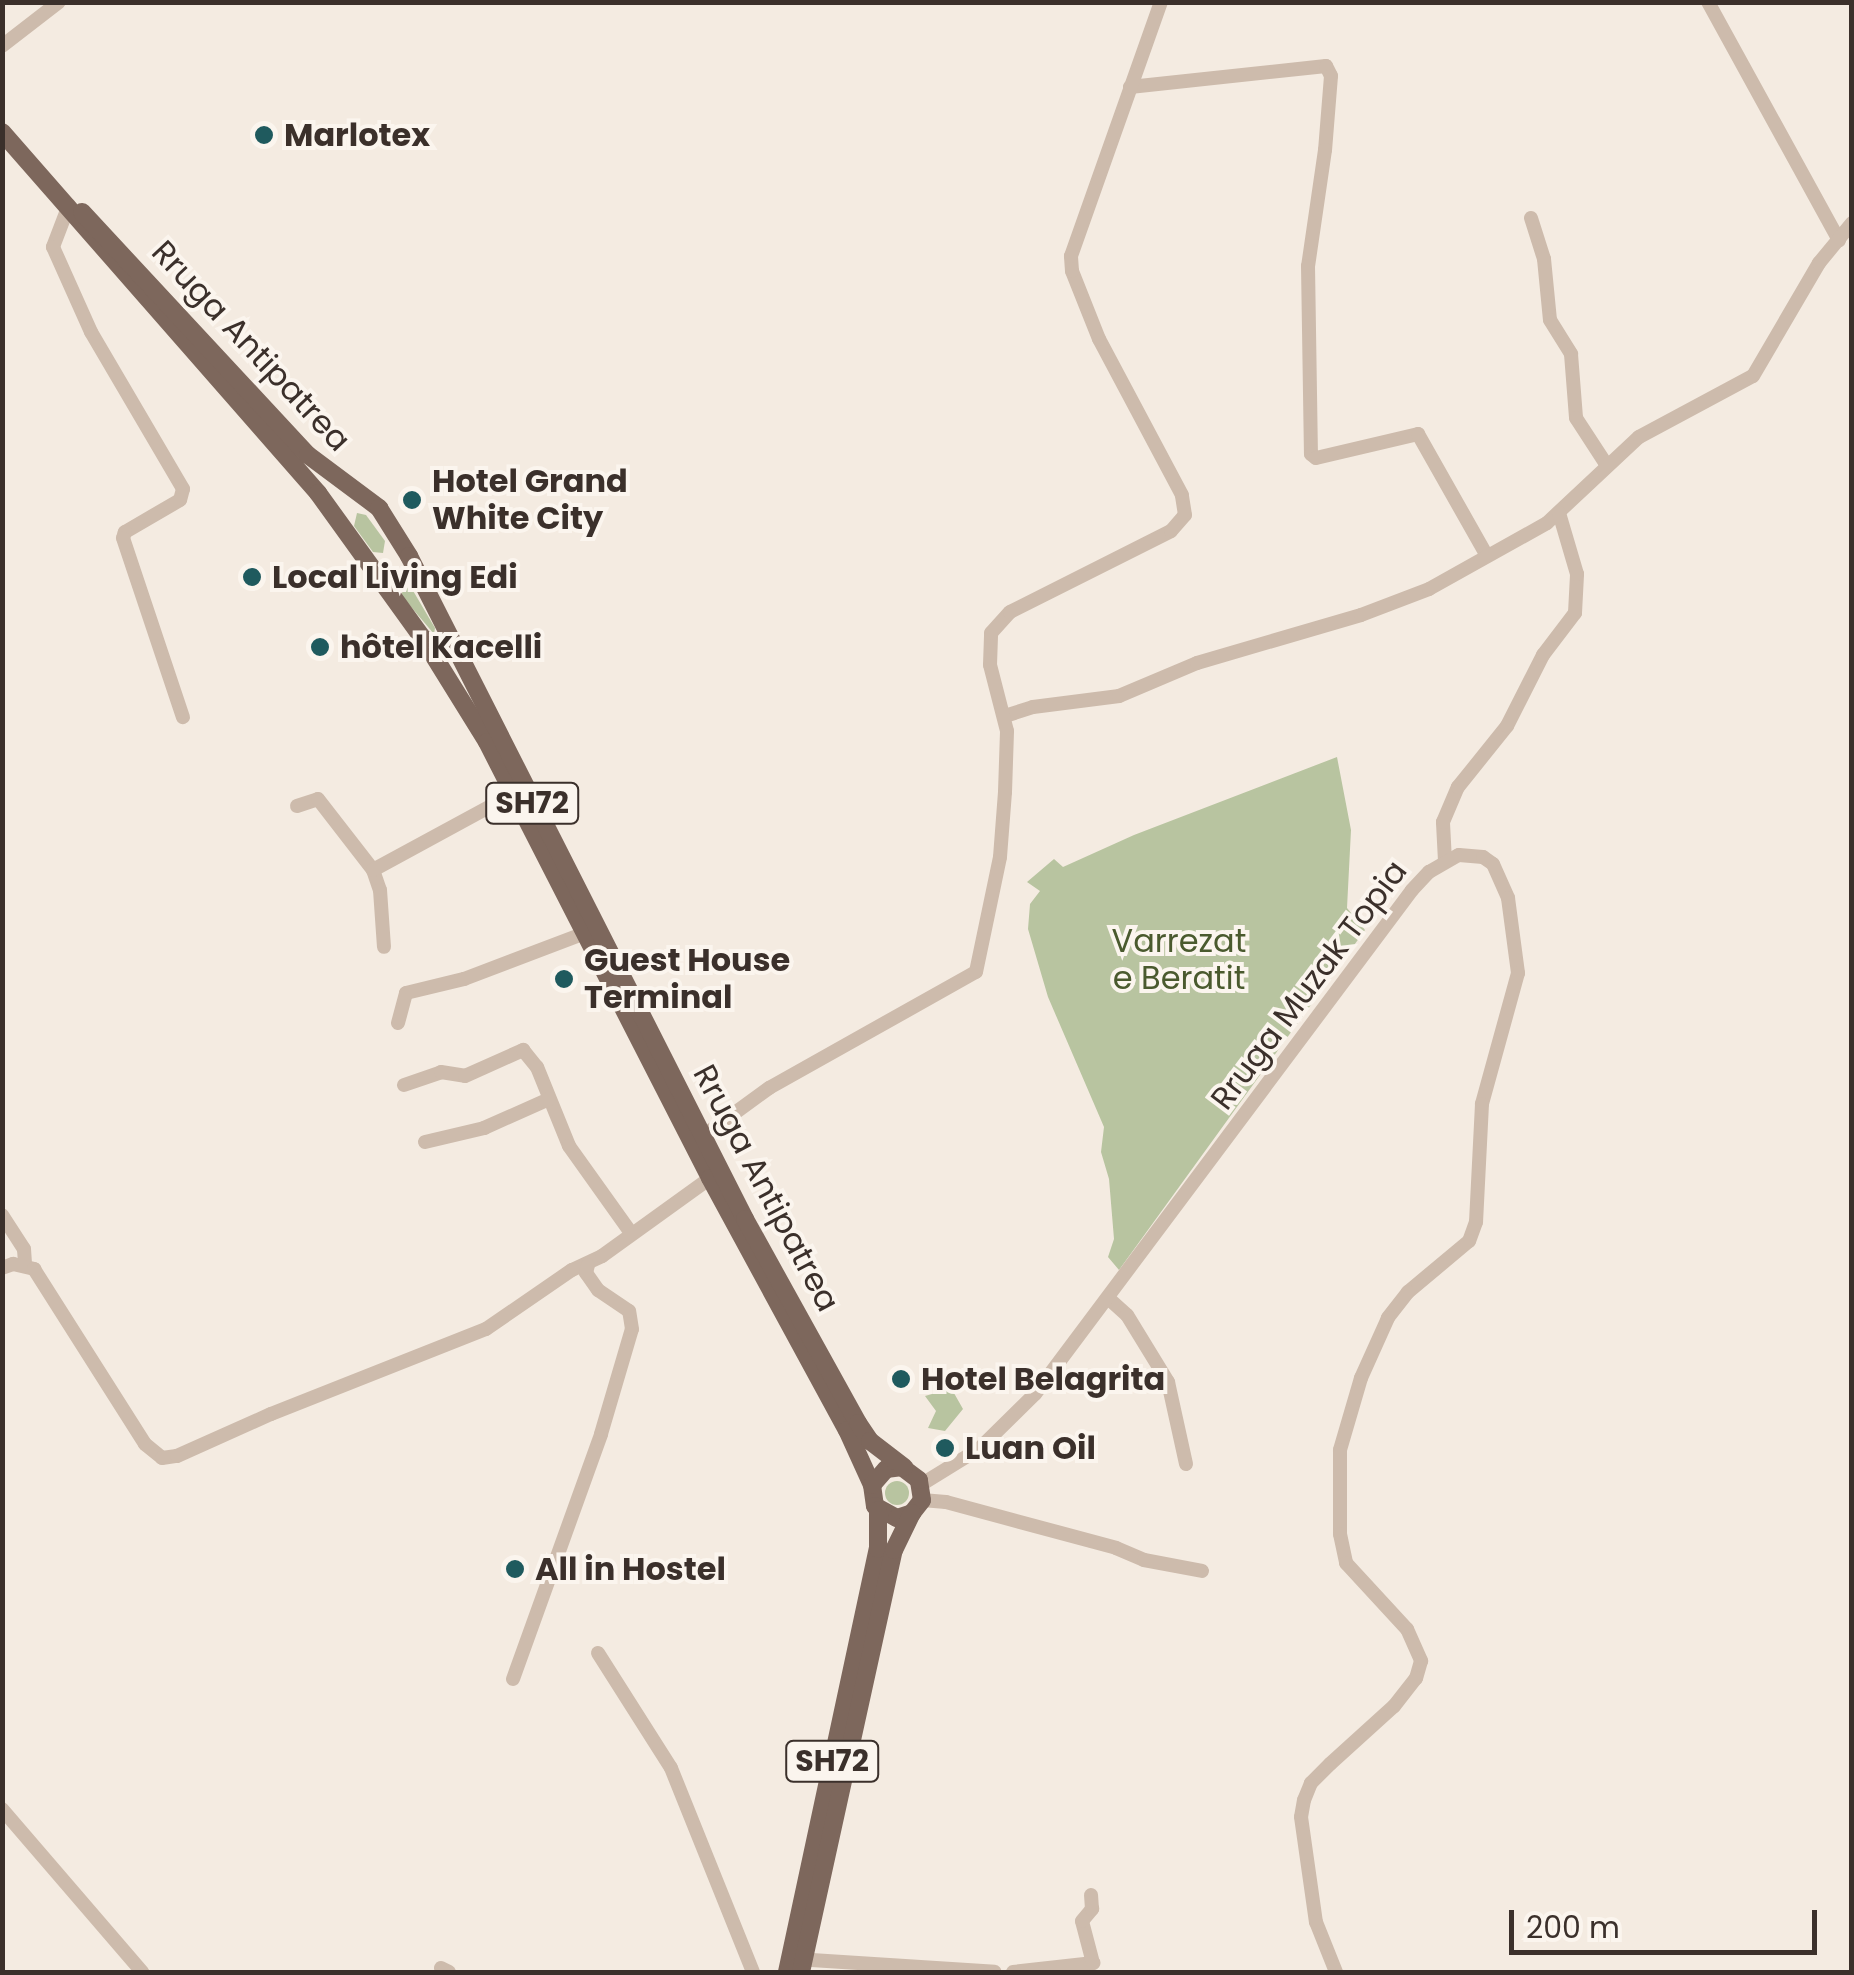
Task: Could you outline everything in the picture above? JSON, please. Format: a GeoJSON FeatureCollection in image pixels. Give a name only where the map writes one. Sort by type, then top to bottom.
{"type":"FeatureCollection","features":[{"type":"Feature","properties":{"kind":"main road","name":"Rruga Antipatrea"},"geometry":{"type":"LineString","coordinates":[[2,132],[336,519],[379,576],[492,739],[513,794],[590,932]]}},
{"type":"Feature","properties":{"kind":"main road","name":"Rruga Antipatrea"},"geometry":{"type":"LineString","coordinates":[[69,206],[75,206],[102,230],[308,455],[379,508],[409,556],[492,739],[590,932],[791,1311],[872,1485],[878,1510],[878,1549],[795,1966]]}},
{"type":"Feature","properties":{"kind":"main road"},"geometry":{"type":"LineString","coordinates":[[336,519],[366,497]]}},
{"type":"Feature","properties":{"kind":"main road"},"geometry":{"type":"LineString","coordinates":[[379,576],[409,556]]}},
{"type":"Feature","properties":{"kind":"main road","name":"Rruga Antipatrea"},"geometry":{"type":"LineString","coordinates":[[698,1141],[710,1178],[870,1441],[908,1469],[919,1499]]}},
{"type":"Feature","properties":{"kind":"main road"},"geometry":{"type":"LineString","coordinates":[[872,1485],[886,1469],[908,1469]]}},
{"type":"Feature","properties":{"kind":"main road"},"geometry":{"type":"LineString","coordinates":[[878,1510],[892,1518],[919,1499]]}},
{"type":"Feature","properties":{"kind":"main road","name":"SH72"},"geometry":{"type":"LineString","coordinates":[[795,1966],[894,1550],[919,1499]]}},
{"type":"Feature","properties":{"kind":"street"},"geometry":{"type":"LineString","coordinates":[[2,46],[59,2]]}},
{"type":"Feature","properties":{"kind":"street"},"geometry":{"type":"LineString","coordinates":[[698,1141],[768,1088],[976,972],[1000,857],[1005,716],[990,665],[991,633],[998,622],[1172,531],[1185,514],[1182,495],[1099,338],[1072,271],[1071,256],[1161,2]]}},
{"type":"Feature","properties":{"kind":"street"},"geometry":{"type":"LineString","coordinates":[[1708,2],[1839,240]]}},
{"type":"Feature","properties":{"kind":"street"},"geometry":{"type":"LineString","coordinates":[[1130,87],[1326,66],[1331,76],[1325,150],[1308,266],[1311,454],[1316,458],[1418,434],[1487,556]]}},
{"type":"Feature","properties":{"kind":"street"},"geometry":{"type":"LineString","coordinates":[[69,206],[53,247],[91,332],[184,490],[180,500],[125,532],[122,538],[182,717]]}},
{"type":"Feature","properties":{"kind":"street"},"geometry":{"type":"LineString","coordinates":[[1531,218],[1544,259],[1550,320],[1572,361],[1576,418],[1606,464]]}},
{"type":"Feature","properties":{"kind":"street"},"geometry":{"type":"LineString","coordinates":[[1005,716],[1033,706],[1124,695],[1197,664],[1415,595],[1487,556],[1559,513],[1606,464],[1657,426],[1754,376],[1819,263],[1852,223]]}},
{"type":"Feature","properties":{"kind":"street"},"geometry":{"type":"LineString","coordinates":[[1446,861],[1443,822],[1458,788],[1507,726],[1543,654],[1577,606],[1577,574],[1559,513]]}},
{"type":"Feature","properties":{"kind":"street"},"geometry":{"type":"LineString","coordinates":[[372,870],[513,794]]}},
{"type":"Feature","properties":{"kind":"street"},"geometry":{"type":"LineString","coordinates":[[297,806],[318,799],[372,870],[380,890],[384,946]]}},
{"type":"Feature","properties":{"kind":"street","name":"Rruga Muzak Topia"},"geometry":{"type":"LineString","coordinates":[[919,1499],[1035,1394],[1378,932],[1429,872],[1446,861],[1472,854],[1493,864],[1508,898],[1518,973],[1482,1104],[1476,1222],[1469,1241],[1408,1292],[1388,1318],[1361,1378],[1340,1450],[1340,1534],[1346,1563],[1407,1629],[1422,1662],[1416,1678],[1394,1706],[1320,1774],[1304,1800],[1301,1816],[1316,1922],[1336,1972]]}},
{"type":"Feature","properties":{"kind":"street"},"geometry":{"type":"LineString","coordinates":[[398,1022],[406,992],[464,979],[590,932]]}},
{"type":"Feature","properties":{"kind":"street"},"geometry":{"type":"LineString","coordinates":[[404,1085],[441,1072],[465,1076],[523,1050],[537,1067],[569,1146],[631,1233]]}},
{"type":"Feature","properties":{"kind":"street"},"geometry":{"type":"LineString","coordinates":[[425,1142],[484,1128],[549,1099]]}},
{"type":"Feature","properties":{"kind":"street"},"geometry":{"type":"LineString","coordinates":[[2,1268],[24,1264],[44,1280],[145,1444],[162,1458],[177,1456],[486,1328],[572,1270],[588,1264],[710,1178]]}},
{"type":"Feature","properties":{"kind":"street"},"geometry":{"type":"LineString","coordinates":[[2,1214],[24,1249],[24,1264]]}},
{"type":"Feature","properties":{"kind":"street"},"geometry":{"type":"LineString","coordinates":[[513,1679],[601,1434],[632,1329],[629,1311],[591,1282],[588,1264]]}},
{"type":"Feature","properties":{"kind":"street"},"geometry":{"type":"LineString","coordinates":[[1108,1298],[1127,1315],[1140,1342],[1168,1382],[1186,1464]]}},
{"type":"Feature","properties":{"kind":"street"},"geometry":{"type":"LineString","coordinates":[[919,1499],[946,1502],[1116,1548],[1144,1560],[1202,1570]]}},
{"type":"Feature","properties":{"kind":"street"},"geometry":{"type":"LineString","coordinates":[[598,1653],[671,1768],[753,1972]]}},
{"type":"Feature","properties":{"kind":"street"},"geometry":{"type":"LineString","coordinates":[[2,1809],[142,1972]]}},
{"type":"Feature","properties":{"kind":"street"},"geometry":{"type":"LineString","coordinates":[[1013,1972],[1093,1963],[1082,1921],[1092,1909],[1091,1896]]}},
{"type":"Feature","properties":{"kind":"street"},"geometry":{"type":"LineString","coordinates":[[795,1966],[994,1972]]}},
{"type":"Feature","properties":{"kind":"green space"},"geometry":{"type":"Polygon","coordinates":[[[357,513],[366,515],[385,541],[383,553],[373,552],[354,526],[357,513]]]}},
{"type":"Feature","properties":{"kind":"green space"},"geometry":{"type":"Polygon","coordinates":[[[405,587],[412,589],[435,628],[434,634],[401,595],[405,587]]]}},
{"type":"Feature","properties":{"kind":"green space","name":"Varrezat e Beratit"},"geometry":{"type":"Polygon","coordinates":[[[1337,757],[1351,830],[1347,908],[1365,930],[1119,1270],[1108,1257],[1114,1239],[1109,1179],[1101,1152],[1104,1127],[1048,997],[1028,929],[1030,904],[1040,891],[1027,882],[1054,859],[1063,867],[1134,835],[1337,757]]]}},
{"type":"Feature","properties":{"kind":"green space"},"geometry":{"type":"Polygon","coordinates":[[[946,1379],[963,1409],[945,1431],[928,1428],[936,1411],[925,1396],[939,1392],[937,1385],[946,1379]]]}},
{"type":"Feature","properties":{"kind":"green space"},"geometry":{"type":"Polygon","coordinates":[[[892,1481],[902,1481],[909,1493],[902,1505],[892,1505],[885,1498],[885,1488],[892,1481]]]}},
{"type":"Feature","properties":{"kind":"place","name":"Marlotex"},"geometry":{"type":"Point","coordinates":[264,135]}},
{"type":"Feature","properties":{"kind":"place","name":"Hotel Grand White City"},"geometry":{"type":"Point","coordinates":[412,500]}},
{"type":"Feature","properties":{"kind":"place","name":"Local Living Edi"},"geometry":{"type":"Point","coordinates":[252,577]}},
{"type":"Feature","properties":{"kind":"place","name":"hôtel Kacelli"},"geometry":{"type":"Point","coordinates":[320,647]}},
{"type":"Feature","properties":{"kind":"place","name":"Guest House Terminal"},"geometry":{"type":"Point","coordinates":[564,979]}},
{"type":"Feature","properties":{"kind":"place","name":"Hotel Belagrita"},"geometry":{"type":"Point","coordinates":[901,1379]}},
{"type":"Feature","properties":{"kind":"place","name":"Luan Oil"},"geometry":{"type":"Point","coordinates":[945,1448]}},
{"type":"Feature","properties":{"kind":"place","name":"All in Hostel"},"geometry":{"type":"Point","coordinates":[515,1569]}}]}
